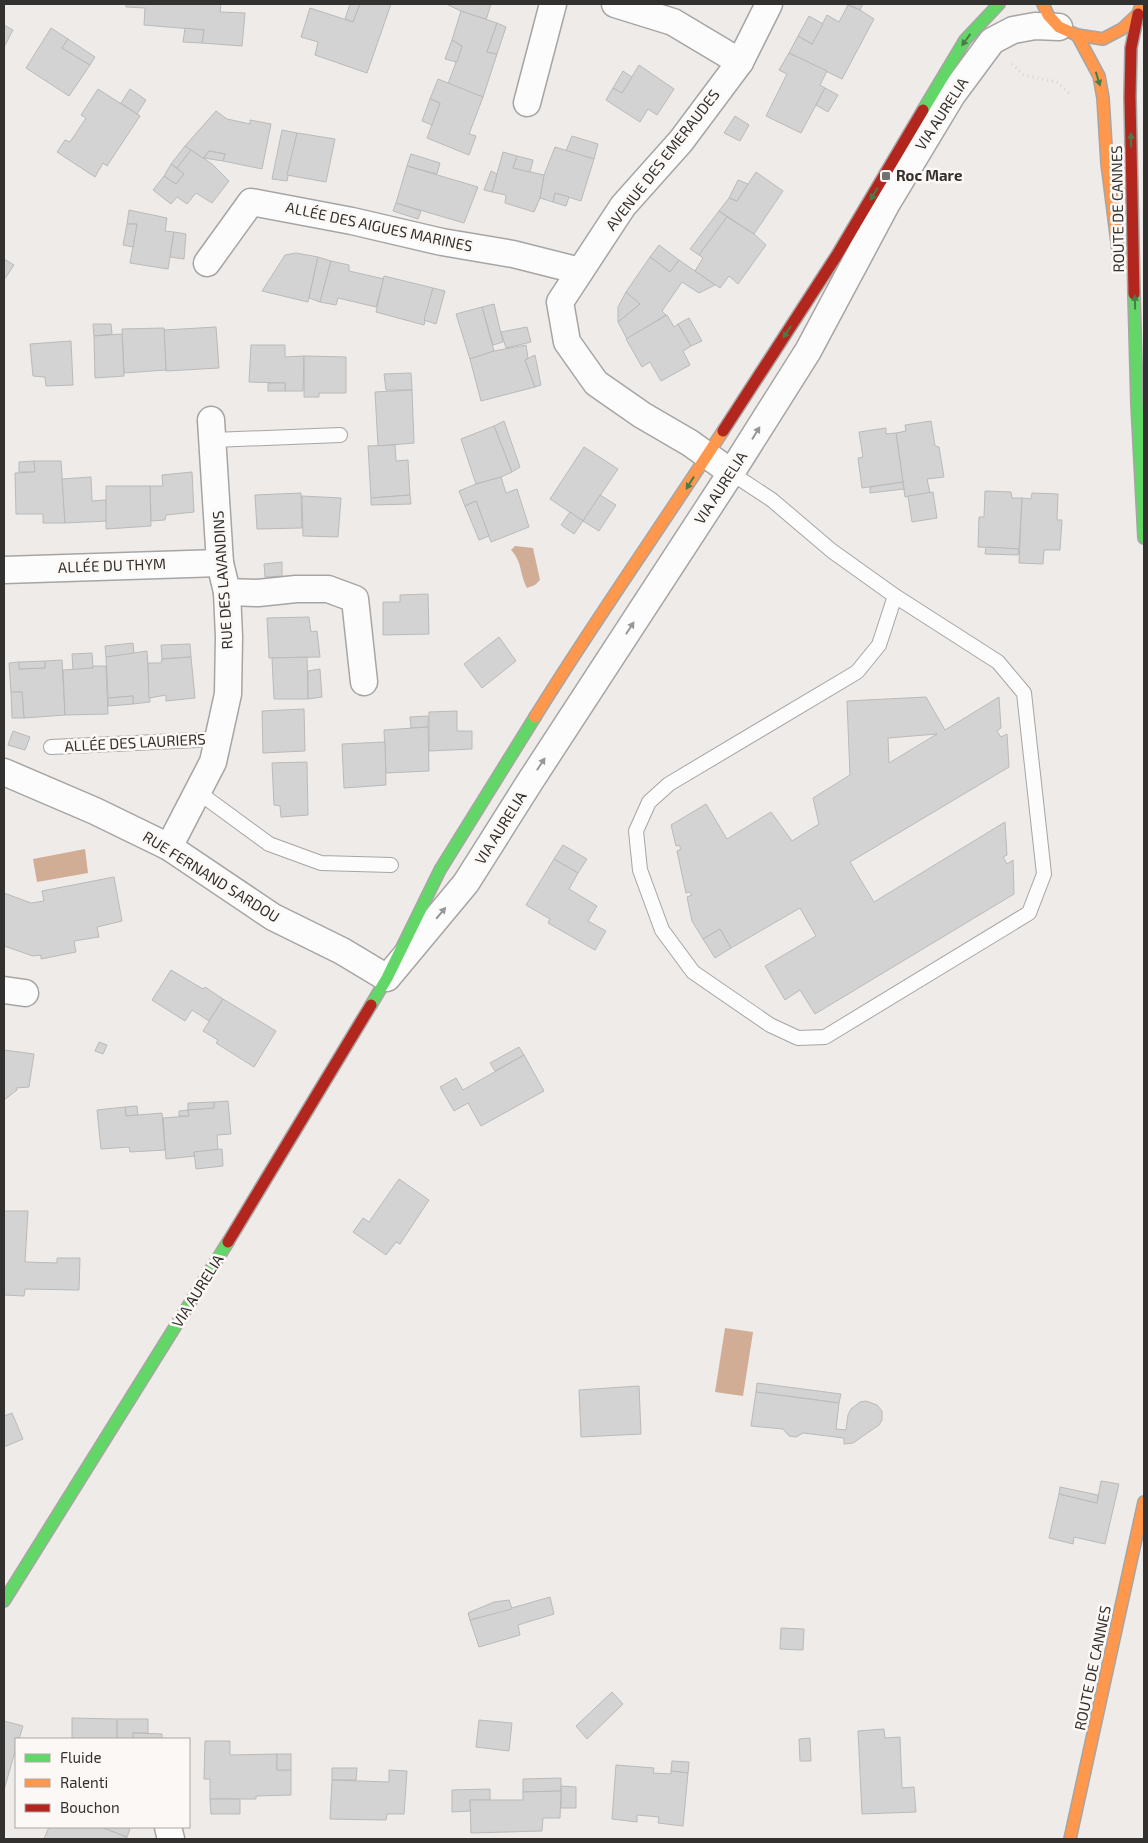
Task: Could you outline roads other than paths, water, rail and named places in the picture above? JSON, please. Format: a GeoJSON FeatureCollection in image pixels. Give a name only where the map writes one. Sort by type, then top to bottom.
{"type":"FeatureCollection","features":[{"type":"Feature","properties":{"kind":"street"},"geometry":{"type":"LineString","coordinates":[[527,103],[553,4]]}},
{"type":"Feature","properties":{"kind":"street"},"geometry":{"type":"LineString","coordinates":[[615,4],[673,22],[740,62]]}},
{"type":"Feature","properties":{"kind":"street","name":"AVENUE DES EMERAUDES"},"geometry":{"type":"LineString","coordinates":[[731,473],[707,455],[642,416],[596,383],[567,342],[560,302],[623,206],[681,141],[740,62],[769,4]]}},
{"type":"Feature","properties":{"kind":"street","name":"VIA AURELIA"},"geometry":{"type":"LineString","coordinates":[[4,1601],[264,1184],[387,978],[440,870],[564,670],[671,512],[837,255],[965,40],[999,4]]}},
{"type":"Feature","properties":{"kind":"street","name":"ROUTE DE CANNES"},"geometry":{"type":"LineString","coordinates":[[1043,4],[1048,15],[1068,31],[1099,76],[1103,98],[1107,163],[1120,269]]}},
{"type":"Feature","properties":{"kind":"street"},"geometry":{"type":"LineString","coordinates":[[1068,31],[1103,39],[1122,29],[1140,9]]}},
{"type":"Feature","properties":{"kind":"street","name":"ROUTE DE CANNES"},"geometry":{"type":"LineString","coordinates":[[1137,404],[1130,97],[1131,48],[1140,9]]}},
{"type":"Feature","properties":{"kind":"street","name":"VIA AURELIA"},"geometry":{"type":"LineString","coordinates":[[387,978],[466,883],[731,473],[808,351],[887,203],[952,95],[992,41],[1013,30],[1035,26],[1068,31]]}},
{"type":"Feature","properties":{"kind":"street","name":"ALLÉE DES AIGUES MARINES"},"geometry":{"type":"LineString","coordinates":[[207,263],[252,202],[352,221],[442,242],[513,254],[580,271]]}},
{"type":"Feature","properties":{"kind":"street","name":"ROUTE DE CANNES"},"geometry":{"type":"LineString","coordinates":[[1122,288],[1137,404],[1142,463],[1144,538]]}},
{"type":"Feature","properties":{"kind":"street","name":"RUE DES LAVANDINS"},"geometry":{"type":"LineString","coordinates":[[169,847],[213,762],[228,694],[229,637],[227,592],[220,563],[212,430]]}},
{"type":"Feature","properties":{"kind":"street","name":"ALLÉE DU THYM"},"geometry":{"type":"LineString","coordinates":[[4,570],[220,563]]}},
{"type":"Feature","properties":{"kind":"street"},"geometry":{"type":"LineString","coordinates":[[227,592],[258,593],[296,589],[328,589],[355,599],[364,682]]}},
{"type":"Feature","properties":{"kind":"street","name":"RUE FERNAND SARDOU"},"geometry":{"type":"LineString","coordinates":[[4,772],[95,811],[169,847],[273,916],[387,978]]}},
{"type":"Feature","properties":{"kind":"street","name":"ROUTE DE CANNES"},"geometry":{"type":"LineString","coordinates":[[1070,1839],[1144,1502]]}},
{"type":"Feature","properties":{"kind":"lane"},"geometry":{"type":"LineString","coordinates":[[212,430],[340,435]]}},
{"type":"Feature","properties":{"kind":"lane"},"geometry":{"type":"LineString","coordinates":[[731,473],[772,500],[832,551],[895,596],[998,662],[1024,693],[1044,874],[1029,913],[825,1037],[798,1038],[770,1025],[692,972],[662,930],[640,870],[636,831],[649,802],[669,784],[858,672],[879,645],[895,596]]}},
{"type":"Feature","properties":{"kind":"lane","name":"ALLÉE DES LAURIERS"},"geometry":{"type":"LineString","coordinates":[[51,748],[218,739]]}},
{"type":"Feature","properties":{"kind":"lane"},"geometry":{"type":"LineString","coordinates":[[198,792],[269,844],[321,863],[391,865]]}},
{"type":"Feature","properties":{"kind":"place","name":"Roc Mare"},"geometry":{"type":"Point","coordinates":[886,176]}}]}
